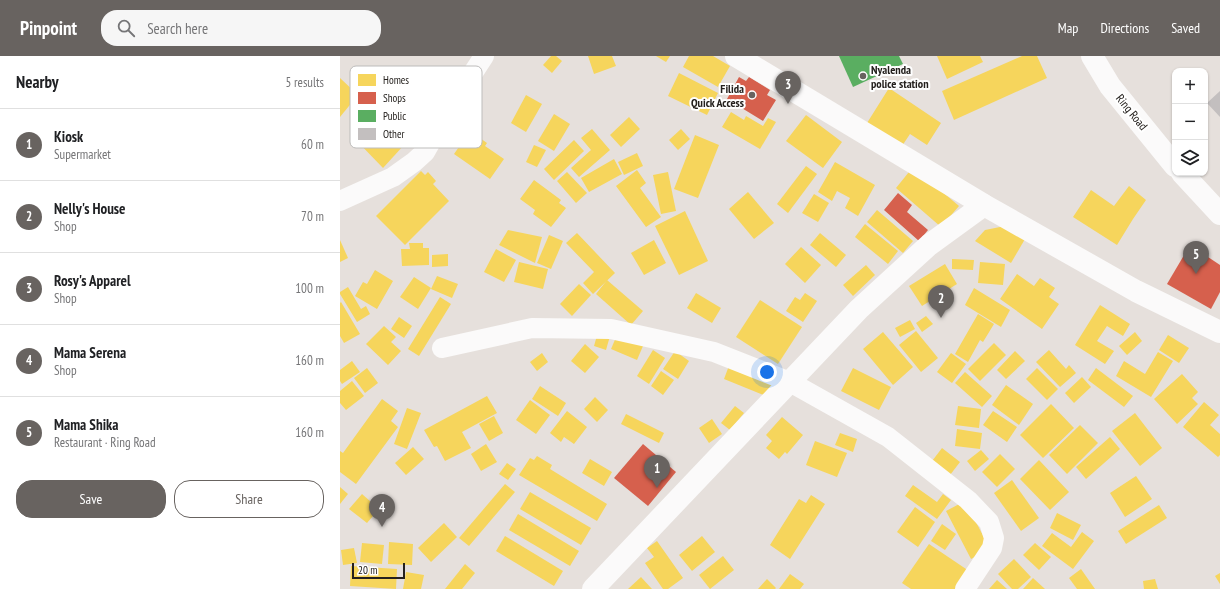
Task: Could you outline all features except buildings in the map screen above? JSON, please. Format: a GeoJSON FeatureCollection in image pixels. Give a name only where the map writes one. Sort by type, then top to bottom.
{"type":"FeatureCollection","features":[{"type":"Feature","properties":{"kind":"street"},"geometry":{"type":"LineString","coordinates":[[478,66],[484,56]]}},
{"type":"Feature","properties":{"kind":"street"},"geometry":{"type":"LineString","coordinates":[[736,56],[984,205],[1136,291],[1220,332]]}},
{"type":"Feature","properties":{"kind":"street","name":"Ring Road"},"geometry":{"type":"LineString","coordinates":[[1092,56],[1110,86],[1172,162]]}},
{"type":"Feature","properties":{"kind":"street"},"geometry":{"type":"LineString","coordinates":[[340,201],[393,177],[414,162],[427,148]]}},
{"type":"Feature","properties":{"kind":"street"},"geometry":{"type":"LineString","coordinates":[[1185,176],[1220,214]]}},
{"type":"Feature","properties":{"kind":"street"},"geometry":{"type":"LineString","coordinates":[[592,589],[859,309],[929,245],[984,205]]}},
{"type":"Feature","properties":{"kind":"street"},"geometry":{"type":"LineString","coordinates":[[442,348],[532,328],[611,329],[714,352],[790,382],[888,437],[968,500],[989,522],[994,538],[992,548],[964,589]]}},
{"type":"Feature","properties":{"kind":"place","name":"Nyalenda police station"},"geometry":{"type":"Point","coordinates":[863,76]}},
{"type":"Feature","properties":{"kind":"place","name":"Filida Quick Access"},"geometry":{"type":"Point","coordinates":[752,95]}},
{"type":"Feature","properties":{"kind":"place","name":"Rosy's Apparel"},"geometry":{"type":"Point","coordinates":[788,104]}},
{"type":"Feature","properties":{"kind":"place","name":"Mama Shika"},"geometry":{"type":"Point","coordinates":[1196,274]}},
{"type":"Feature","properties":{"kind":"place","name":"Nelly's House"},"geometry":{"type":"Point","coordinates":[941,318]}},
{"type":"Feature","properties":{"kind":"place","name":"Kiosk"},"geometry":{"type":"Point","coordinates":[657,488]}},
{"type":"Feature","properties":{"kind":"place","name":"Mama Serena"},"geometry":{"type":"Point","coordinates":[382,527]}}]}
